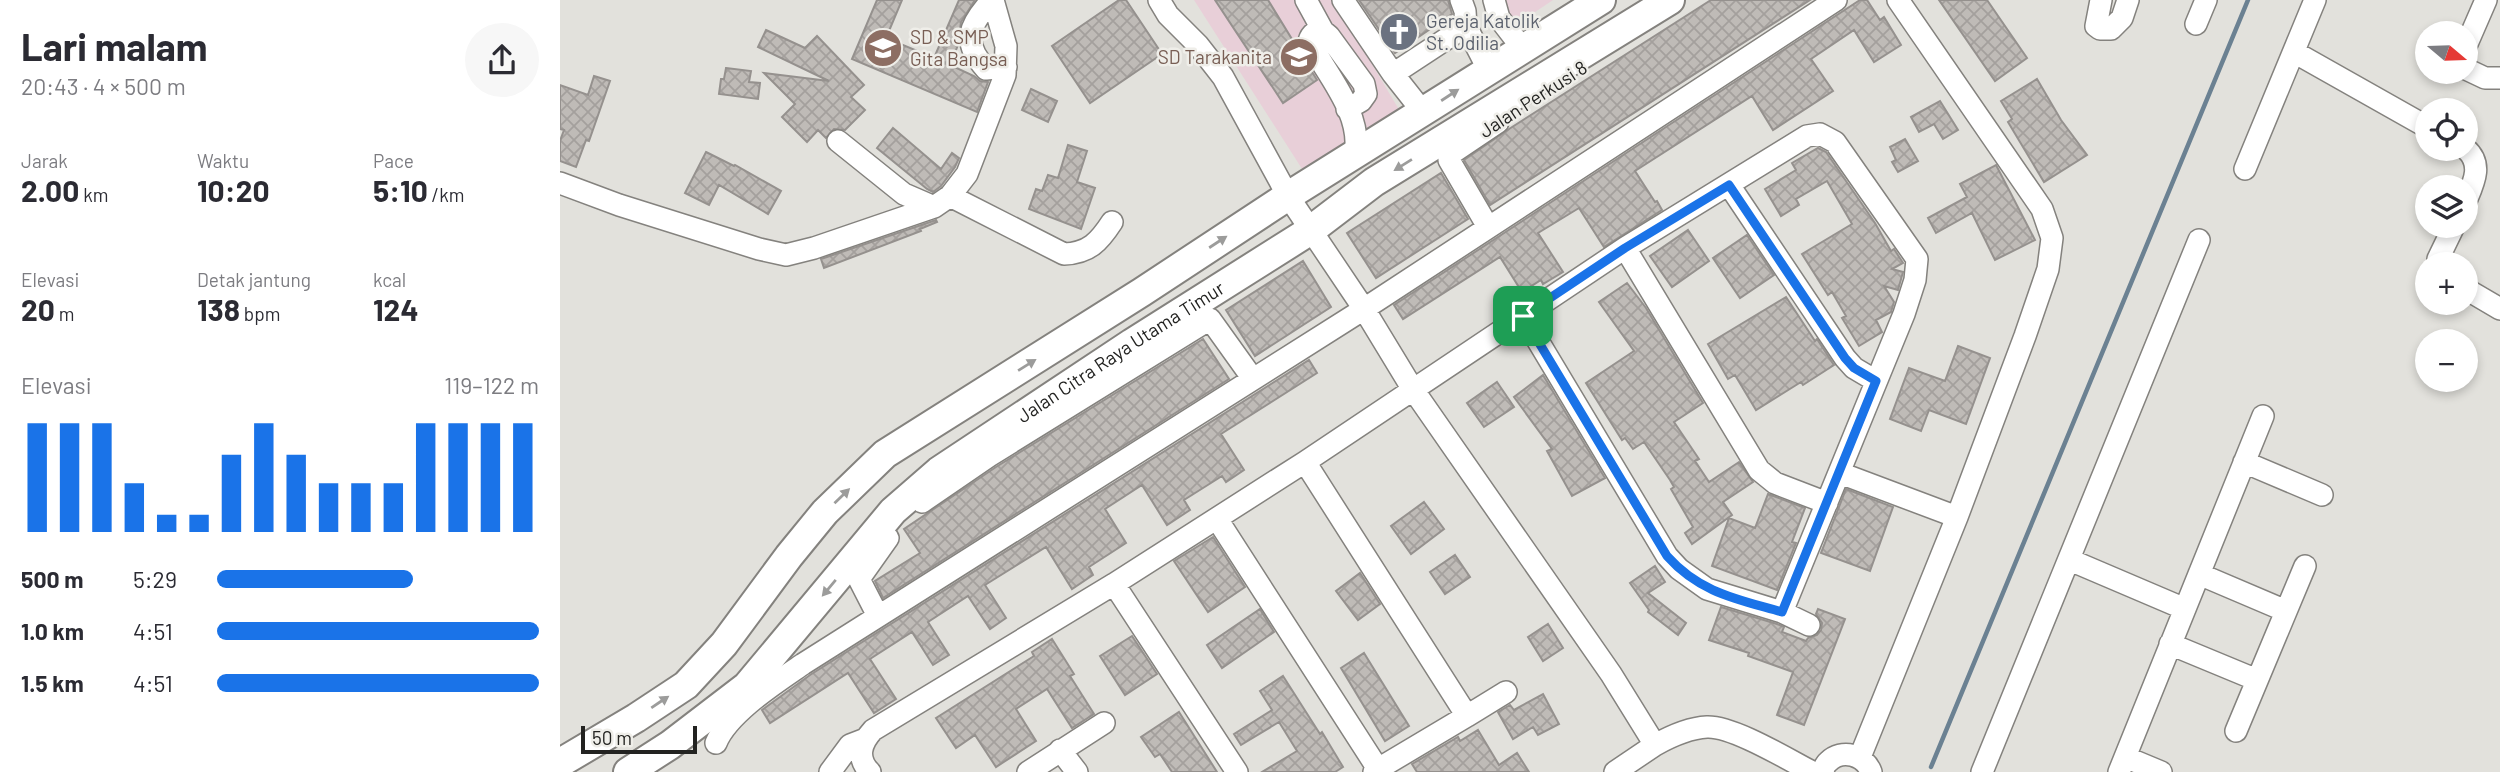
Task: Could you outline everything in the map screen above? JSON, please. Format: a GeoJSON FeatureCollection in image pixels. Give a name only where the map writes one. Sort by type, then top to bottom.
{"type":"FeatureCollection","features":[{"type":"Feature","properties":{"kind":"main road","name":"Jalan Citra Raya Utama Timur"},"geometry":{"type":"LineString","coordinates":[[560,763],[636,719],[686,685],[724,644],[825,512],[885,454],[1142,292],[1288,196],[1423,113],[1488,69],[1601,0]]}},
{"type":"Feature","properties":{"kind":"main road","name":"Jalan Citra Raya Utama Timur"},"geometry":{"type":"LineString","coordinates":[[628,772],[670,745],[747,686],[893,511],[939,471],[1132,343],[1311,230],[1374,183],[1670,0]]}},
{"type":"Feature","properties":{"kind":"main road"},"geometry":{"type":"LineString","coordinates":[[1523,49],[1542,79]]}},
{"type":"Feature","properties":{"kind":"street"},"geometry":{"type":"LineString","coordinates":[[560,183],[619,205],[759,249],[786,255],[814,248],[942,201],[967,174],[1006,67],[1006,46],[993,0],[977,16],[969,41],[974,57],[986,69],[1006,67]]}},
{"type":"Feature","properties":{"kind":"street"},"geometry":{"type":"LineString","coordinates":[[1159,0],[1168,15],[1198,45],[1223,77],[1288,196],[1364,309],[1412,388],[1611,674],[1655,745]]}},
{"type":"Feature","properties":{"kind":"street"},"geometry":{"type":"LineString","coordinates":[[1306,0],[1323,31],[1317,31],[1310,36],[1309,41],[1334,81],[1347,109],[1357,144],[1355,155]]}},
{"type":"Feature","properties":{"kind":"street"},"geometry":{"type":"LineString","coordinates":[[1343,0],[1423,113]]}},
{"type":"Feature","properties":{"kind":"street"},"geometry":{"type":"LineString","coordinates":[[1461,0],[1466,26],[1488,69]]}},
{"type":"Feature","properties":{"kind":"street","name":"Jalan Perkusi 8"},"geometry":{"type":"LineString","coordinates":[[1488,228],[1448,160],[1449,155],[1688,0]]}},
{"type":"Feature","properties":{"kind":"street"},"geometry":{"type":"LineString","coordinates":[[716,743],[736,717],[803,664],[1364,309],[1836,0]]}},
{"type":"Feature","properties":{"kind":"street"},"geometry":{"type":"LineString","coordinates":[[1822,772],[1828,761],[1844,754],[1866,765],[2025,336],[2048,269],[2052,238],[2042,209],[1898,0]]}},
{"type":"Feature","properties":{"kind":"street"},"geometry":{"type":"LineString","coordinates":[[2101,0],[2096,26],[2100,29],[2110,29],[2122,18],[2128,0]]}},
{"type":"Feature","properties":{"kind":"street"},"geometry":{"type":"LineString","coordinates":[[2196,24],[2206,0]]}},
{"type":"Feature","properties":{"kind":"street"},"geometry":{"type":"LineString","coordinates":[[2245,169],[2315,0]]}},
{"type":"Feature","properties":{"kind":"street"},"geometry":{"type":"LineString","coordinates":[[2477,21],[2486,0]]}},
{"type":"Feature","properties":{"kind":"street"},"geometry":{"type":"LineString","coordinates":[[1496,1],[1499,18],[1523,49]]}},
{"type":"Feature","properties":{"kind":"street"},"geometry":{"type":"LineString","coordinates":[[1393,74],[1466,26]]}},
{"type":"Feature","properties":{"kind":"street"},"geometry":{"type":"LineString","coordinates":[[2294,52],[2415,120]]}},
{"type":"Feature","properties":{"kind":"street"},"geometry":{"type":"LineString","coordinates":[[2478,75],[2485,78],[2500,78]]}},
{"type":"Feature","properties":{"kind":"street"},"geometry":{"type":"LineString","coordinates":[[830,772],[850,746],[863,740],[873,730],[1217,519],[1625,248],[1807,136],[1820,134],[1835,142],[1917,260],[1915,280],[1904,314],[1782,612]]}},
{"type":"Feature","properties":{"kind":"street"},"geometry":{"type":"LineString","coordinates":[[838,141],[904,194],[942,201],[1063,254],[1092,247],[1101,240],[1112,222]]}},
{"type":"Feature","properties":{"kind":"street"},"geometry":{"type":"LineString","coordinates":[[1729,185],[1845,358],[1854,368],[1876,381]]}},
{"type":"Feature","properties":{"kind":"street"},"geometry":{"type":"LineString","coordinates":[[1982,772],[2199,240]]}},
{"type":"Feature","properties":{"kind":"street"},"geometry":{"type":"LineString","coordinates":[[1625,248],[1759,470],[1775,483],[1827,503]]}},
{"type":"Feature","properties":{"kind":"street"},"geometry":{"type":"LineString","coordinates":[[2478,296],[2500,309]]}},
{"type":"Feature","properties":{"kind":"street"},"geometry":{"type":"LineString","coordinates":[[1523,316],[1667,556],[1679,569],[1707,589],[1782,612],[1809,625]]}},
{"type":"Feature","properties":{"kind":"street"},"geometry":{"type":"LineString","coordinates":[[878,616],[858,582],[874,555],[899,524],[937,490],[1024,435],[1210,319],[1253,379]]}},
{"type":"Feature","properties":{"kind":"street"},"geometry":{"type":"LineString","coordinates":[[2161,772],[2122,765],[2263,416]]}},
{"type":"Feature","properties":{"kind":"street"},"geometry":{"type":"LineString","coordinates":[[1305,462],[1467,716]]}},
{"type":"Feature","properties":{"kind":"street"},"geometry":{"type":"LineString","coordinates":[[2244,462],[2322,495]]}},
{"type":"Feature","properties":{"kind":"street"},"geometry":{"type":"LineString","coordinates":[[1840,473],[1957,517]]}},
{"type":"Feature","properties":{"kind":"street"},"geometry":{"type":"LineString","coordinates":[[1217,519],[1376,771],[1506,692]]}},
{"type":"Feature","properties":{"kind":"street"},"geometry":{"type":"LineString","coordinates":[[2070,560],[2185,609]]}},
{"type":"Feature","properties":{"kind":"street"},"geometry":{"type":"LineString","coordinates":[[2236,731],[2305,566]]}},
{"type":"Feature","properties":{"kind":"street"},"geometry":{"type":"LineString","coordinates":[[2199,574],[2286,611]]}},
{"type":"Feature","properties":{"kind":"street"},"geometry":{"type":"LineString","coordinates":[[1114,584],[1237,772]]}},
{"type":"Feature","properties":{"kind":"street"},"geometry":{"type":"LineString","coordinates":[[2170,644],[2258,680]]}},
{"type":"Feature","properties":{"kind":"street"},"geometry":{"type":"LineString","coordinates":[[1028,772],[1104,723]]}},
{"type":"Feature","properties":{"kind":"street"},"geometry":{"type":"LineString","coordinates":[[1615,772],[1672,735],[1714,728],[1754,742],[1812,772]]}},
{"type":"Feature","properties":{"kind":"street"},"geometry":{"type":"LineString","coordinates":[[863,740],[862,760],[870,772]]}},
{"type":"Feature","properties":{"kind":"street"},"geometry":{"type":"LineString","coordinates":[[1060,750],[1077,772]]}},
{"type":"Feature","properties":{"kind":"shaded area","name":"SD Tarakanita"},"geometry":{"type":"Polygon","coordinates":[[[1194,0],[1334,0],[1401,113],[1304,172],[1194,0]]]}},
{"type":"Feature","properties":{"kind":"shaded area"},"geometry":{"type":"Polygon","coordinates":[[[1496,0],[1553,0],[1513,27],[1496,0]]]}},
{"type":"Feature","properties":{"kind":"building","name":"SD & SMP Gita Bangsa"},"geometry":{"type":"Polygon","coordinates":[[[877,0],[902,0],[886,38],[934,58],[959,0],[975,0],[961,22],[958,45],[950,65],[980,81],[988,82],[977,112],[852,59],[877,0]]]}},
{"type":"Feature","properties":{"kind":"building"},"geometry":{"type":"Polygon","coordinates":[[[1119,0],[1126,0],[1162,54],[1090,103],[1052,46],[1119,0]]]}},
{"type":"Feature","properties":{"kind":"building"},"geometry":{"type":"Polygon","coordinates":[[[1215,0],[1268,0],[1317,80],[1283,103],[1215,0]]]}},
{"type":"Feature","properties":{"kind":"building","name":"Gereja Katolik St. Odilia"},"geometry":{"type":"Polygon","coordinates":[[[1359,0],[1448,0],[1452,14],[1395,53],[1359,0]]]}},
{"type":"Feature","properties":{"kind":"building"},"geometry":{"type":"Polygon","coordinates":[[[1711,0],[1810,0],[1490,205],[1464,160],[1711,0]]]}},
{"type":"Feature","properties":{"kind":"building"},"geometry":{"type":"Polygon","coordinates":[[[1860,0],[1867,0],[1880,20],[1884,17],[1901,45],[1874,62],[1854,30],[1811,59],[1833,91],[1773,130],[1752,96],[1635,171],[1662,210],[1604,247],[1579,208],[1538,233],[1563,272],[1543,284],[1541,280],[1522,292],[1500,257],[1403,319],[1394,305],[1860,0]]]}},
{"type":"Feature","properties":{"kind":"building"},"geometry":{"type":"Polygon","coordinates":[[[1939,0],[1987,0],[2027,58],[1995,81],[1939,0]]]}},
{"type":"Feature","properties":{"kind":"building"},"geometry":{"type":"Polygon","coordinates":[[[766,30],[805,48],[817,36],[864,85],[851,97],[865,110],[845,130],[834,129],[826,138],[818,130],[807,142],[782,117],[795,104],[764,73],[829,81],[758,47],[766,30]]]}},
{"type":"Feature","properties":{"kind":"building"},"geometry":{"type":"Polygon","coordinates":[[[726,68],[751,71],[749,82],[760,83],[758,99],[719,94],[726,68]]]}},
{"type":"Feature","properties":{"kind":"building"},"geometry":{"type":"Polygon","coordinates":[[[594,76],[610,81],[589,141],[586,140],[576,167],[560,161],[560,141],[564,130],[560,129],[560,85],[588,95],[594,76]]]}},
{"type":"Feature","properties":{"kind":"building"},"geometry":{"type":"Polygon","coordinates":[[[2037,79],[2061,120],[2087,155],[2044,182],[2008,122],[2012,119],[2001,101],[2037,79]]]}},
{"type":"Feature","properties":{"kind":"building"},"geometry":{"type":"Polygon","coordinates":[[[1031,89],[1057,101],[1048,122],[1022,110],[1031,89]]]}},
{"type":"Feature","properties":{"kind":"building"},"geometry":{"type":"Polygon","coordinates":[[[1940,101],[1958,130],[1943,139],[1934,124],[1919,132],[1911,117],[1940,101]]]}},
{"type":"Feature","properties":{"kind":"building"},"geometry":{"type":"Polygon","coordinates":[[[893,128],[941,169],[952,153],[959,158],[941,186],[933,192],[877,148],[893,128]]]}},
{"type":"Feature","properties":{"kind":"building"},"geometry":{"type":"Polygon","coordinates":[[[1905,139],[1918,161],[1898,172],[1892,162],[1896,160],[1890,147],[1905,139]]]}},
{"type":"Feature","properties":{"kind":"building"},"geometry":{"type":"Polygon","coordinates":[[[1068,145],[1087,151],[1077,182],[1095,188],[1081,229],[1029,209],[1036,189],[1042,191],[1048,175],[1058,178],[1068,145]]]}},
{"type":"Feature","properties":{"kind":"building"},"geometry":{"type":"Polygon","coordinates":[[[1818,148],[1826,152],[1891,251],[1894,249],[1903,263],[1892,269],[1903,272],[1898,290],[1884,286],[1894,302],[1891,312],[1876,320],[1882,332],[1859,346],[1842,318],[1846,316],[1832,292],[1828,295],[1802,254],[1852,224],[1827,181],[1796,199],[1799,205],[1781,216],[1765,189],[1796,170],[1792,163],[1818,148]]]}},
{"type":"Feature","properties":{"kind":"building"},"geometry":{"type":"Polygon","coordinates":[[[706,152],[781,191],[768,214],[719,185],[709,205],[685,193],[706,152]]]}},
{"type":"Feature","properties":{"kind":"building"},"geometry":{"type":"Polygon","coordinates":[[[1996,165],[2035,240],[1995,260],[1972,213],[1936,233],[1928,218],[1967,197],[1960,184],[1996,165]]]}},
{"type":"Feature","properties":{"kind":"building"},"geometry":{"type":"Polygon","coordinates":[[[1441,173],[1468,219],[1376,278],[1347,233],[1441,173]]]}},
{"type":"Feature","properties":{"kind":"building"},"geometry":{"type":"Polygon","coordinates":[[[936,220],[937,222],[920,229],[921,231],[824,268],[821,259],[936,220]]]}},
{"type":"Feature","properties":{"kind":"building"},"geometry":{"type":"Polygon","coordinates":[[[1688,230],[1709,261],[1672,287],[1650,256],[1688,230]]]}},
{"type":"Feature","properties":{"kind":"building"},"geometry":{"type":"Polygon","coordinates":[[[1747,235],[1774,275],[1740,298],[1713,258],[1747,235]]]}},
{"type":"Feature","properties":{"kind":"building"},"geometry":{"type":"Polygon","coordinates":[[[1303,261],[1331,307],[1255,356],[1226,310],[1303,261]]]}},
{"type":"Feature","properties":{"kind":"building"},"geometry":{"type":"Polygon","coordinates":[[[1627,283],[1646,308],[1703,403],[1674,422],[1699,459],[1695,461],[1709,482],[1739,462],[1753,482],[1723,502],[1732,515],[1692,544],[1685,533],[1693,527],[1671,489],[1674,487],[1670,480],[1644,442],[1633,449],[1625,438],[1622,440],[1586,383],[1634,351],[1599,302],[1627,283]]]}},
{"type":"Feature","properties":{"kind":"building"},"geometry":{"type":"Polygon","coordinates":[[[1786,297],[1834,365],[1756,410],[1735,375],[1728,379],[1708,344],[1786,297]]]}},
{"type":"Feature","properties":{"kind":"building"},"geometry":{"type":"Polygon","coordinates":[[[1203,339],[1229,379],[883,598],[875,581],[920,553],[904,529],[996,467],[1203,339]]]}},
{"type":"Feature","properties":{"kind":"building"},"geometry":{"type":"Polygon","coordinates":[[[1958,346],[1990,358],[1966,424],[1929,410],[1921,431],[1890,419],[1909,368],[1945,381],[1958,346]]]}},
{"type":"Feature","properties":{"kind":"building"},"geometry":{"type":"Polygon","coordinates":[[[1309,360],[1317,373],[1221,434],[1244,470],[1226,482],[1222,476],[1184,500],[1190,510],[1167,525],[1142,485],[1105,509],[1126,543],[1089,567],[1093,575],[1072,589],[1046,547],[985,585],[1006,618],[990,629],[968,596],[928,622],[949,655],[933,665],[912,632],[870,659],[896,699],[874,713],[848,673],[770,723],[762,710],[810,675],[1309,360]]]}},
{"type":"Feature","properties":{"kind":"building"},"geometry":{"type":"Polygon","coordinates":[[[1543,375],[1605,478],[1572,496],[1547,451],[1552,449],[1514,397],[1543,375]]]}},
{"type":"Feature","properties":{"kind":"building"},"geometry":{"type":"Polygon","coordinates":[[[1497,382],[1514,407],[1484,427],[1467,403],[1497,382]]]}},
{"type":"Feature","properties":{"kind":"building"},"geometry":{"type":"Polygon","coordinates":[[[1846,489],[1893,507],[1870,571],[1821,553],[1846,489]]]}},
{"type":"Feature","properties":{"kind":"building"},"geometry":{"type":"Polygon","coordinates":[[[1768,494],[1805,508],[1792,542],[1796,543],[1777,590],[1712,566],[1729,518],[1755,528],[1768,494]]]}},
{"type":"Feature","properties":{"kind":"building"},"geometry":{"type":"Polygon","coordinates":[[[1424,502],[1444,529],[1411,554],[1391,526],[1424,502]]]}},
{"type":"Feature","properties":{"kind":"building"},"geometry":{"type":"Polygon","coordinates":[[[1213,537],[1245,587],[1208,612],[1174,561],[1213,537]]]}},
{"type":"Feature","properties":{"kind":"building"},"geometry":{"type":"Polygon","coordinates":[[[1455,555],[1470,577],[1445,594],[1430,572],[1455,555]]]}},
{"type":"Feature","properties":{"kind":"building"},"geometry":{"type":"Polygon","coordinates":[[[1655,566],[1665,582],[1648,593],[1686,623],[1678,635],[1648,612],[1630,583],[1655,566]]]}},
{"type":"Feature","properties":{"kind":"building"},"geometry":{"type":"Polygon","coordinates":[[[1360,573],[1380,604],[1358,620],[1336,591],[1360,573]]]}},
{"type":"Feature","properties":{"kind":"building"},"geometry":{"type":"Polygon","coordinates":[[[1721,607],[1777,624],[1784,627],[1782,632],[1806,641],[1821,630],[1822,623],[1816,614],[1818,609],[1845,619],[1804,725],[1777,715],[1793,672],[1709,640],[1721,607]]]}},
{"type":"Feature","properties":{"kind":"building"},"geometry":{"type":"Polygon","coordinates":[[[1260,609],[1274,632],[1222,668],[1207,645],[1260,609]]]}},
{"type":"Feature","properties":{"kind":"building"},"geometry":{"type":"Polygon","coordinates":[[[1548,624],[1563,648],[1543,661],[1528,637],[1548,624]]]}},
{"type":"Feature","properties":{"kind":"building"},"geometry":{"type":"Polygon","coordinates":[[[1132,636],[1157,674],[1125,695],[1100,656],[1132,636]]]}},
{"type":"Feature","properties":{"kind":"building"},"geometry":{"type":"Polygon","coordinates":[[[1052,639],[1074,674],[1070,676],[1094,714],[1072,728],[1047,689],[1016,709],[1036,741],[996,767],[975,735],[956,748],[936,718],[1034,656],[1032,652],[1052,639]]]}},
{"type":"Feature","properties":{"kind":"building"},"geometry":{"type":"Polygon","coordinates":[[[1364,653],[1409,726],[1385,741],[1341,668],[1364,653]]]}},
{"type":"Feature","properties":{"kind":"building"},"geometry":{"type":"Polygon","coordinates":[[[1283,676],[1343,767],[1335,772],[1262,772],[1297,751],[1279,722],[1241,745],[1234,734],[1272,710],[1260,691],[1283,676]]]}},
{"type":"Feature","properties":{"kind":"building"},"geometry":{"type":"Polygon","coordinates":[[[1543,694],[1559,724],[1538,735],[1533,727],[1513,739],[1498,712],[1510,705],[1514,710],[1543,694]]]}},
{"type":"Feature","properties":{"kind":"building"},"geometry":{"type":"Polygon","coordinates":[[[1179,712],[1217,772],[1172,772],[1160,754],[1155,757],[1141,737],[1179,712]]]}},
{"type":"Feature","properties":{"kind":"building"},"geometry":{"type":"Polygon","coordinates":[[[1478,730],[1499,765],[1517,753],[1529,772],[1417,772],[1412,764],[1458,737],[1460,741],[1478,730]]]}},
{"type":"Feature","properties":{"kind":"waterway"},"geometry":{"type":"LineString","coordinates":[[1931,767],[2248,0]]}},
{"type":"Feature","properties":{"kind":"place","name":"Gereja Katolik St. Odilia"},"geometry":{"type":"Point","coordinates":[1399,32]}},
{"type":"Feature","properties":{"kind":"place","name":"SD & SMP Gita Bangsa"},"geometry":{"type":"Point","coordinates":[883,48]}},
{"type":"Feature","properties":{"kind":"place","name":"SD Tarakanita"},"geometry":{"type":"Point","coordinates":[1299,57]}},
{"type":"Feature","properties":{"kind":"route"},"geometry":{"type":"LineString","coordinates":[[1729,185],[1845,358],[1854,368],[1876,381],[1782,612],[1707,589],[1679,569],[1667,556],[1523,316],[1625,248],[1729,185]]}}]}
